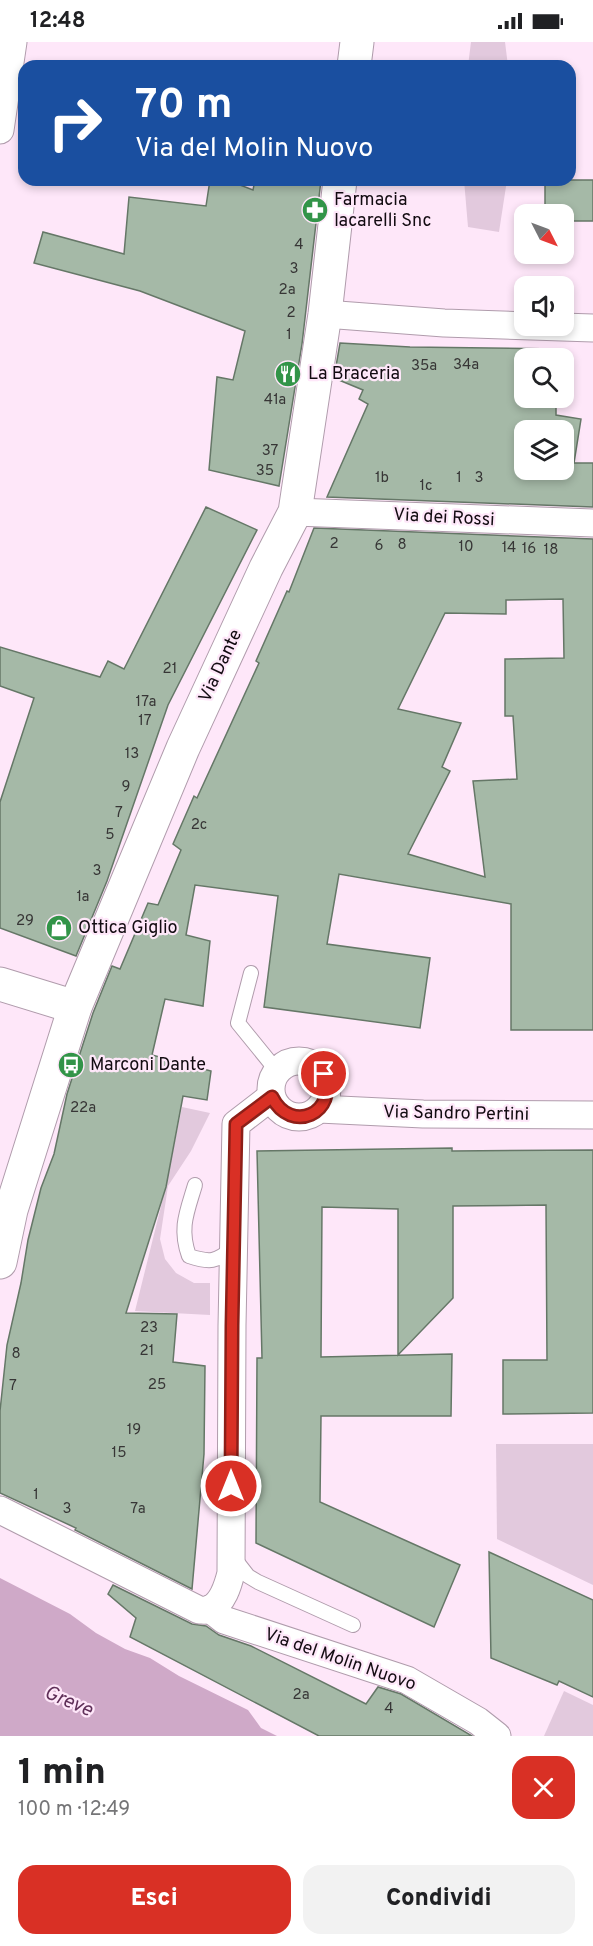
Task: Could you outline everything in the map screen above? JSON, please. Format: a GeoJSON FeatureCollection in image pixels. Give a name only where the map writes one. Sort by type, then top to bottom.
{"type":"FeatureCollection","features":[{"type":"Feature","properties":{"kind":"main road"},"geometry":{"type":"LineString","coordinates":[[355,60],[357,42]]}},
{"type":"Feature","properties":{"kind":"main road","name":"Via Dante"},"geometry":{"type":"LineString","coordinates":[[0,1262],[11,1210],[75,1007],[183,748],[266,568],[295,512],[325,314],[339,186]]}},
{"type":"Feature","properties":{"kind":"main road"},"geometry":{"type":"LineString","coordinates":[[0,984],[75,1007]]}},
{"type":"Feature","properties":{"kind":"street"},"geometry":{"type":"LineString","coordinates":[[0,130],[13,42]]}},
{"type":"Feature","properties":{"kind":"street"},"geometry":{"type":"LineString","coordinates":[[325,314],[454,324],[593,328]]}},
{"type":"Feature","properties":{"kind":"street","name":"Via dei Rossi"},"geometry":{"type":"LineString","coordinates":[[295,512],[593,523]]}},
{"type":"Feature","properties":{"kind":"street"},"geometry":{"type":"LineString","coordinates":[[210,1609],[222,1598],[231,1573],[236,1124],[272,1097],[270,1088],[277,1071],[292,1060],[310,1062],[319,1067],[327,1083],[324,1101],[319,1109]]}},
{"type":"Feature","properties":{"kind":"street","name":"Via Sandro Pertini"},"geometry":{"type":"LineString","coordinates":[[272,1097],[276,1106],[283,1112],[302,1117],[311,1115],[319,1109],[423,1114],[593,1115]]}},
{"type":"Feature","properties":{"kind":"street","name":"Via del Molin Nuovo"},"geometry":{"type":"LineString","coordinates":[[0,1510],[200,1610],[210,1609],[224,1620],[407,1680],[478,1721],[497,1736]]}},
{"type":"Feature","properties":{"kind":"lane"},"geometry":{"type":"LineString","coordinates":[[250,974],[238,1023],[277,1071]]}},
{"type":"Feature","properties":{"kind":"lane"},"geometry":{"type":"LineString","coordinates":[[195,1185],[185,1219],[183,1239],[189,1256],[206,1262],[221,1258],[235,1246]]}},
{"type":"Feature","properties":{"kind":"lane"},"geometry":{"type":"LineString","coordinates":[[231,1554],[248,1576],[258,1582],[353,1625]]}},
{"type":"Feature","properties":{"kind":"shaded area"},"geometry":{"type":"Polygon","coordinates":[[[471,42],[505,42],[507,60],[469,60],[471,42]]]}},
{"type":"Feature","properties":{"kind":"shaded area"},"geometry":{"type":"Polygon","coordinates":[[[465,186],[506,186],[499,232],[468,227],[465,186]]]}},
{"type":"Feature","properties":{"kind":"shaded area"},"geometry":{"type":"Polygon","coordinates":[[[182,1107],[210,1113],[191,1151],[168,1186],[160,1239],[165,1259],[176,1273],[194,1283],[210,1283],[210,1315],[135,1311],[166,1186],[182,1107]]]}},
{"type":"Feature","properties":{"kind":"shaded area"},"geometry":{"type":"Polygon","coordinates":[[[496,1444],[593,1444],[593,1585],[497,1539],[496,1444]]]}},
{"type":"Feature","properties":{"kind":"shaded area"},"geometry":{"type":"Polygon","coordinates":[[[564,1691],[593,1705],[593,1736],[544,1736],[564,1691]]]}},
{"type":"Feature","properties":{"kind":"water","name":"Greve"},"geometry":{"type":"Polygon","coordinates":[[[0,1578],[70,1614],[96,1633],[125,1649],[150,1658],[179,1676],[248,1710],[261,1728],[277,1736],[0,1736],[0,1578]]]}},
{"type":"Feature","properties":{"kind":"building"},"geometry":{"type":"Polygon","coordinates":[[[576,180],[593,180],[593,221],[574,221],[574,204],[545,204],[545,186],[576,186],[576,180]]]}},
{"type":"Feature","properties":{"kind":"building"},"geometry":{"type":"Polygon","coordinates":[[[209,186],[243,186],[253,190],[254,186],[320,186],[302,344],[279,486],[209,470],[217,377],[233,380],[245,331],[140,291],[34,263],[43,232],[124,254],[129,197],[206,206],[209,186]]]}},
{"type":"Feature","properties":{"kind":"building"},"geometry":{"type":"Polygon","coordinates":[[[340,343],[410,347],[514,348],[514,408],[556,408],[556,415],[581,419],[574,463],[593,463],[593,507],[327,497],[368,404],[359,399],[363,390],[334,378],[340,343]]]}},
{"type":"Feature","properties":{"kind":"building"},"geometry":{"type":"Polygon","coordinates":[[[206,507],[257,530],[168,705],[107,881],[76,956],[0,928],[0,802],[34,698],[0,686],[0,647],[100,677],[108,661],[124,669],[206,507]]]}},
{"type":"Feature","properties":{"kind":"building"},"geometry":{"type":"Polygon","coordinates":[[[314,528],[593,539],[593,1030],[511,1030],[511,904],[339,874],[327,944],[430,958],[420,1028],[264,1007],[278,896],[195,885],[186,935],[210,941],[203,1006],[165,999],[152,1055],[211,1071],[207,1100],[183,1096],[166,1187],[126,1313],[177,1314],[173,1362],[205,1366],[204,1454],[192,1589],[75,1530],[76,1528],[0,1493],[0,1411],[7,1345],[28,1240],[41,1188],[54,1154],[67,1094],[93,1013],[112,966],[120,969],[148,903],[158,905],[181,850],[173,844],[194,796],[197,798],[259,663],[256,661],[287,591],[289,592],[314,528]],[[563,599],[506,600],[506,614],[445,613],[398,709],[461,723],[442,767],[450,771],[408,854],[485,877],[473,781],[517,779],[513,716],[505,716],[505,659],[564,658],[563,599]]]}},
{"type":"Feature","properties":{"kind":"building"},"geometry":{"type":"Polygon","coordinates":[[[452,1148],[452,1151],[593,1150],[593,1413],[503,1414],[503,1360],[547,1360],[546,1205],[453,1206],[453,1298],[398,1355],[398,1209],[322,1207],[321,1357],[452,1354],[451,1416],[321,1416],[320,1502],[460,1565],[434,1627],[256,1543],[257,1358],[262,1358],[257,1151],[452,1148]]]}},
{"type":"Feature","properties":{"kind":"building"},"geometry":{"type":"Polygon","coordinates":[[[489,1552],[593,1600],[593,1697],[559,1681],[557,1685],[491,1658],[489,1552]]]}},
{"type":"Feature","properties":{"kind":"building"},"geometry":{"type":"Polygon","coordinates":[[[113,1585],[192,1624],[206,1626],[219,1635],[251,1646],[366,1704],[378,1687],[401,1694],[472,1736],[319,1736],[130,1637],[136,1618],[108,1594],[113,1585]]]}},
{"type":"Feature","properties":{"kind":"place","name":"Farmacia Iacarelli Snc"},"geometry":{"type":"Point","coordinates":[315,210]}},
{"type":"Feature","properties":{"kind":"place","name":"La Braceria"},"geometry":{"type":"Point","coordinates":[288,374]}},
{"type":"Feature","properties":{"kind":"place","name":"Ottica Giglio"},"geometry":{"type":"Point","coordinates":[59,928]}},
{"type":"Feature","properties":{"kind":"place","name":"Marconi Dante"},"geometry":{"type":"Point","coordinates":[71,1065]}},
{"type":"Feature","properties":{"kind":"route"},"geometry":{"type":"LineString","coordinates":[[231,1486],[236,1124],[272,1097],[276,1106],[283,1112],[292,1116],[311,1115],[319,1109],[327,1093],[324,1074]]}}]}
